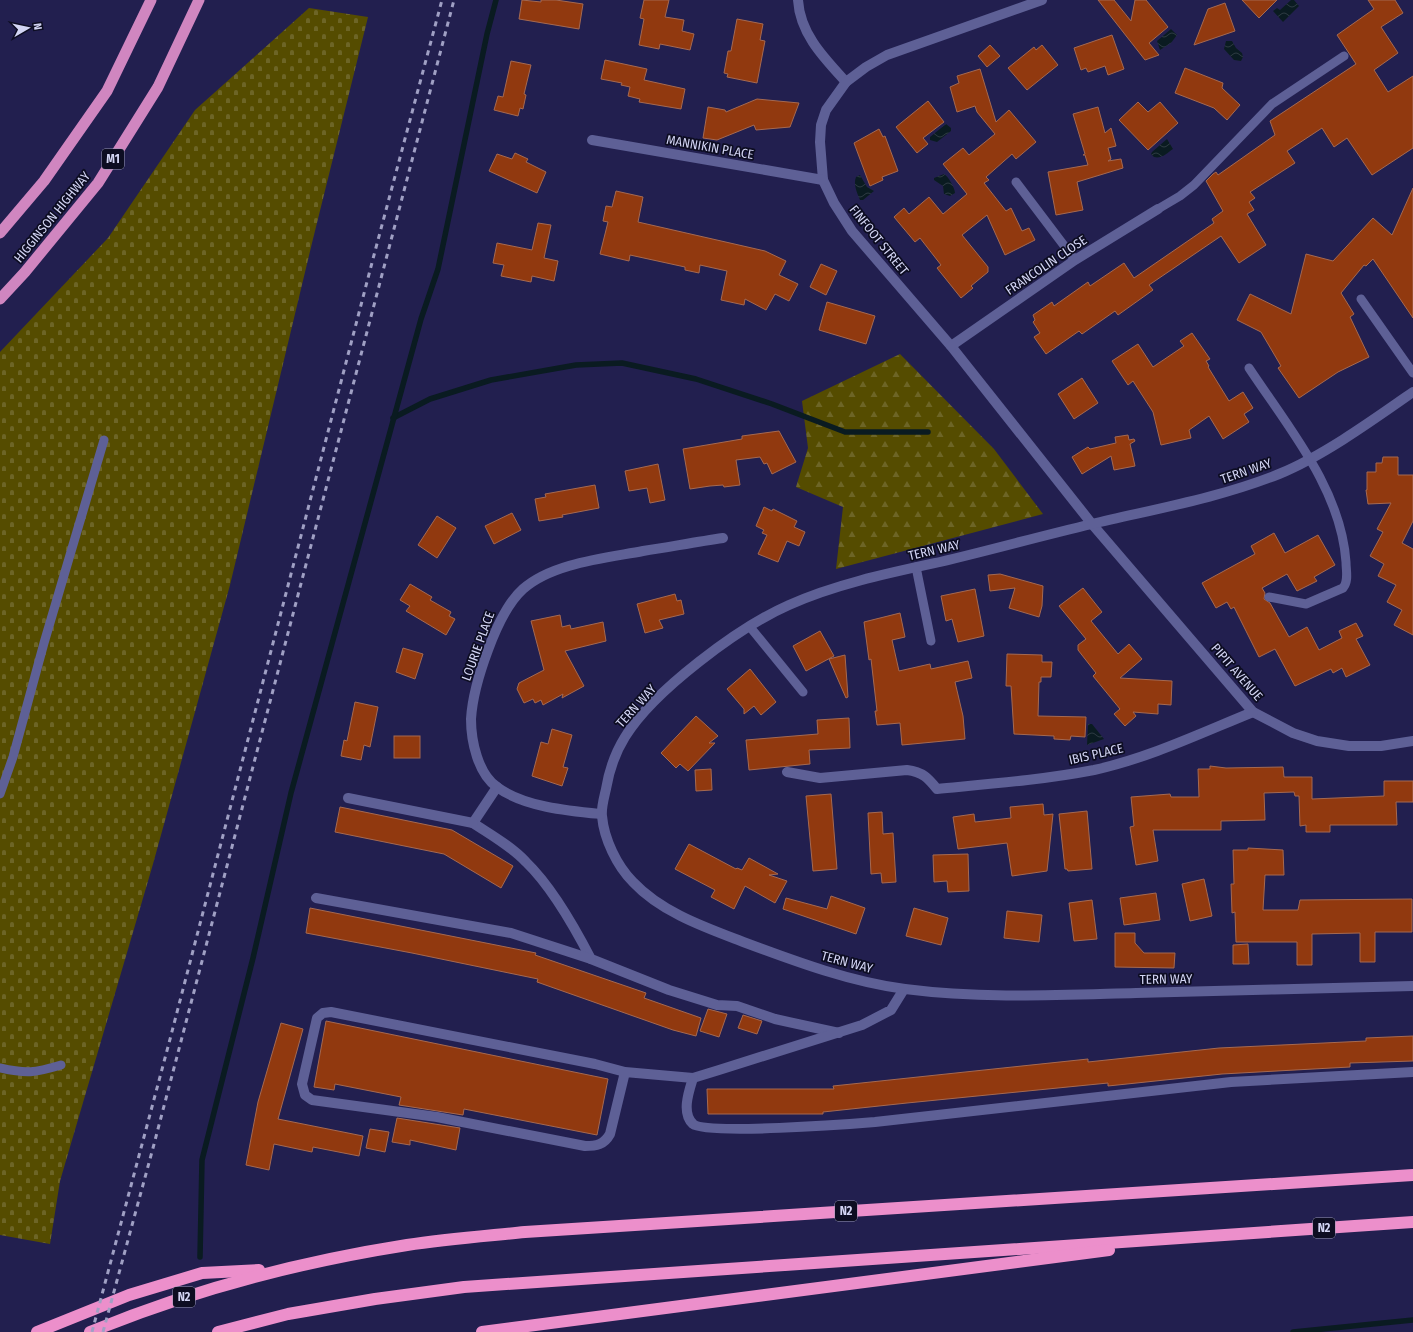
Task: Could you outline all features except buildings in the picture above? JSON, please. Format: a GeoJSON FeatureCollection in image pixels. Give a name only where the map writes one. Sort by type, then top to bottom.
{"type":"FeatureCollection","features":[{"type":"Feature","properties":{"kind":"highway"},"geometry":{"type":"LineString","coordinates":[[0,233],[44,181],[107,91],[151,0]]}},
{"type":"Feature","properties":{"kind":"highway","name":"HIGGINSON HIGHWAY"},"geometry":{"type":"LineString","coordinates":[[0,299],[25,272],[98,183],[158,87],[199,0]]}},
{"type":"Feature","properties":{"kind":"highway","name":"N2"},"geometry":{"type":"LineString","coordinates":[[90,1332],[183,1298],[281,1269],[408,1245],[525,1232],[1413,1175]]}},
{"type":"Feature","properties":{"kind":"highway","name":"N2"},"geometry":{"type":"LineString","coordinates":[[218,1332],[288,1314],[375,1299],[464,1287],[1413,1222]]}},
{"type":"Feature","properties":{"kind":"highway"},"geometry":{"type":"LineString","coordinates":[[482,1332],[1235,1234]]}},
{"type":"Feature","properties":{"kind":"highway"},"geometry":{"type":"LineString","coordinates":[[37,1332],[129,1295],[202,1274],[281,1269]]}},
{"type":"Feature","properties":{"kind":"street"},"geometry":{"type":"LineString","coordinates":[[798,0],[801,19],[808,35],[822,56],[846,82]]}},
{"type":"Feature","properties":{"kind":"street","name":"FINFOOT STREET"},"geometry":{"type":"LineString","coordinates":[[1042,0],[887,55],[866,67],[846,82],[826,110],[821,125],[820,142],[823,180],[834,203],[852,231],[951,346],[1092,524]]}},
{"type":"Feature","properties":{"kind":"street","name":"MANNIKIN PLACE"},"geometry":{"type":"LineString","coordinates":[[592,140],[823,180]]}},
{"type":"Feature","properties":{"kind":"street","name":"FRANCOLIN CLOSE"},"geometry":{"type":"LineString","coordinates":[[951,346],[1075,260],[1158,209]]}},
{"type":"Feature","properties":{"kind":"street","name":"TERN WAY"},"geometry":{"type":"LineString","coordinates":[[1413,392],[1310,459],[1284,472],[1241,488],[1197,500],[916,567],[826,591],[787,606],[750,627],[698,663],[654,702],[626,736],[609,770],[601,814],[606,834],[618,864],[632,882],[649,897],[671,910],[704,927],[777,954],[862,980],[904,989],[998,995],[1413,986]]}},
{"type":"Feature","properties":{"kind":"street","name":"PIPIT AVENUE"},"geometry":{"type":"LineString","coordinates":[[1092,524],[1253,712],[1293,732],[1318,741],[1349,746],[1381,746],[1413,741]]}},
{"type":"Feature","properties":{"kind":"street","name":"LOURIE PLACE"},"geometry":{"type":"LineString","coordinates":[[601,814],[567,811],[519,799],[497,787],[488,779],[472,739],[471,719],[476,690],[490,647],[505,611],[523,589],[543,577],[596,559],[723,538]]}},
{"type":"Feature","properties":{"kind":"street","name":"IBIS PLACE"},"geometry":{"type":"LineString","coordinates":[[787,772],[820,778],[907,770],[919,771],[926,776],[937,789],[1049,777],[1094,769],[1132,759],[1170,746],[1253,712]]}},
{"type":"Feature","properties":{"kind":"street"},"geometry":{"type":"LineString","coordinates":[[474,823],[497,787]]}},
{"type":"Feature","properties":{"kind":"street"},"geometry":{"type":"LineString","coordinates":[[348,798],[474,823],[506,845],[526,862],[549,891],[579,936],[591,959]]}},
{"type":"Feature","properties":{"kind":"street"},"geometry":{"type":"LineString","coordinates":[[316,898],[511,933],[591,959],[669,990],[717,1005],[737,1006],[776,1019],[840,1033]]}},
{"type":"Feature","properties":{"kind":"street"},"geometry":{"type":"LineString","coordinates":[[624,1072],[610,1134],[604,1143],[594,1146],[437,1117],[312,1100],[305,1095],[302,1084],[317,1018],[323,1013],[331,1012],[596,1064],[624,1072],[693,1078],[862,1025],[891,1010],[904,989]]}},
{"type":"Feature","properties":{"kind":"street"},"geometry":{"type":"LineString","coordinates":[[693,1078],[687,1099],[687,1111],[690,1120],[693,1124],[701,1128],[723,1129],[830,1126],[1231,1082],[1413,1072]]}},
{"type":"Feature","properties":{"kind":"lane"},"geometry":{"type":"LineString","coordinates":[[1158,209],[1180,196],[1194,185],[1272,104],[1344,56]]}},
{"type":"Feature","properties":{"kind":"lane"},"geometry":{"type":"LineString","coordinates":[[1016,182],[1075,260]]}},
{"type":"Feature","properties":{"kind":"lane"},"geometry":{"type":"LineString","coordinates":[[1361,299],[1413,372]]}},
{"type":"Feature","properties":{"kind":"lane"},"geometry":{"type":"LineString","coordinates":[[1249,368],[1310,459],[1335,509],[1344,543],[1346,584],[1342,588],[1306,604],[1269,598]]}},
{"type":"Feature","properties":{"kind":"lane"},"geometry":{"type":"LineString","coordinates":[[0,794],[13,757],[44,643],[104,440]]}},
{"type":"Feature","properties":{"kind":"lane"},"geometry":{"type":"LineString","coordinates":[[916,567],[931,641]]}},
{"type":"Feature","properties":{"kind":"lane"},"geometry":{"type":"LineString","coordinates":[[750,627],[803,692]]}},
{"type":"Feature","properties":{"kind":"lane"},"geometry":{"type":"LineString","coordinates":[[0,1068],[23,1073],[39,1072],[61,1066]]}},
{"type":"Feature","properties":{"kind":"green space"},"geometry":{"type":"Polygon","coordinates":[[[309,8],[368,17],[230,585],[153,864],[60,1181],[50,1244],[0,1235],[0,352],[108,238],[195,110],[309,8]]]}},
{"type":"Feature","properties":{"kind":"green space"},"geometry":{"type":"Polygon","coordinates":[[[900,354],[994,449],[1043,514],[836,569],[843,507],[796,487],[808,448],[802,401],[900,354]]]}},
{"type":"Feature","properties":{"kind":"water"},"geometry":{"type":"Polygon","coordinates":[[[1291,0],[1294,0],[1299,6],[1283,22],[1273,11],[1277,8],[1280,10],[1291,0]]]}},
{"type":"Feature","properties":{"kind":"water"},"geometry":{"type":"Polygon","coordinates":[[[1171,29],[1177,35],[1171,43],[1160,50],[1157,41],[1171,29]]]}},
{"type":"Feature","properties":{"kind":"water"},"geometry":{"type":"Polygon","coordinates":[[[1226,41],[1232,41],[1236,48],[1242,53],[1243,57],[1241,61],[1234,60],[1224,49],[1226,41]]]}},
{"type":"Feature","properties":{"kind":"water"},"geometry":{"type":"Polygon","coordinates":[[[946,124],[951,128],[951,131],[937,142],[930,140],[930,137],[946,124]]]}},
{"type":"Feature","properties":{"kind":"water"},"geometry":{"type":"Polygon","coordinates":[[[1167,139],[1173,149],[1162,156],[1154,157],[1151,154],[1152,152],[1167,139]]]}},
{"type":"Feature","properties":{"kind":"water"},"geometry":{"type":"Polygon","coordinates":[[[944,174],[953,185],[955,191],[955,193],[950,196],[944,194],[943,186],[934,180],[934,178],[944,174]]]}},
{"type":"Feature","properties":{"kind":"water"},"geometry":{"type":"Polygon","coordinates":[[[860,175],[867,187],[874,191],[863,200],[860,200],[855,186],[856,177],[860,175]]]}},
{"type":"Feature","properties":{"kind":"water"},"geometry":{"type":"Polygon","coordinates":[[[1088,724],[1092,724],[1104,739],[1087,745],[1088,724]]]}},
{"type":"Feature","properties":{"kind":"waterway"},"geometry":{"type":"LineString","coordinates":[[200,1257],[202,1160],[253,958],[291,793],[421,319],[438,269],[487,34],[496,0]]}},
{"type":"Feature","properties":{"kind":"waterway"},"geometry":{"type":"LineString","coordinates":[[393,418],[430,399],[491,380],[576,365],[622,363],[696,379],[772,404],[845,432],[928,432]]}},
{"type":"Feature","properties":{"kind":"waterway"},"geometry":{"type":"LineString","coordinates":[[1293,1332],[1413,1320]]}},
{"type":"Feature","properties":{"kind":"railway"},"geometry":{"type":"LineString","coordinates":[[92,1332],[442,0]]}},
{"type":"Feature","properties":{"kind":"railway"},"geometry":{"type":"LineString","coordinates":[[103,1332],[153,1148],[454,0]]}}]}
